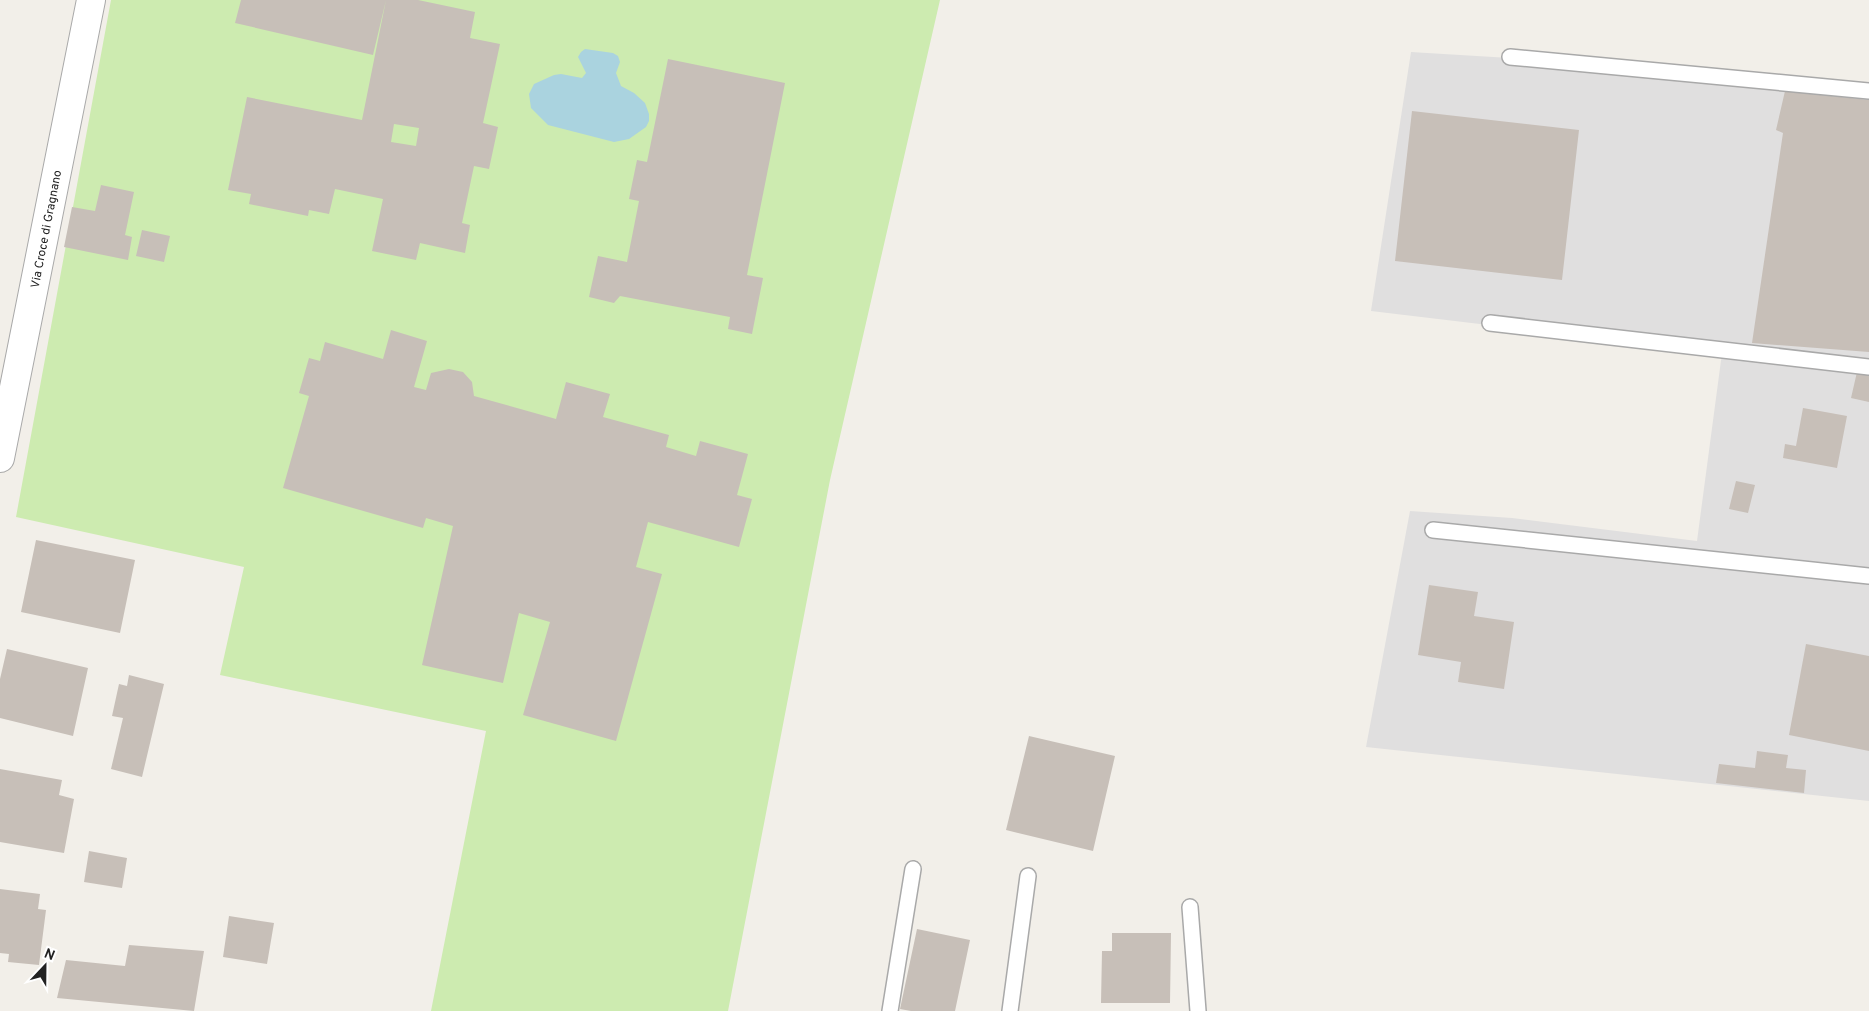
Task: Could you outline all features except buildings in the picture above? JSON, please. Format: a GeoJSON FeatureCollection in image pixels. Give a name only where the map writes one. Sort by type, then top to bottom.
{"type":"FeatureCollection","features":[{"type":"Feature","properties":{"kind":"street","name":"Via Croce di Gragnano"},"geometry":{"type":"LineString","coordinates":[[0,458],[5,408],[91,0]]}},
{"type":"Feature","properties":{"kind":"lane"},"geometry":{"type":"LineString","coordinates":[[1510,56],[1869,91]]}},
{"type":"Feature","properties":{"kind":"lane"},"geometry":{"type":"LineString","coordinates":[[1490,323],[1869,366]]}},
{"type":"Feature","properties":{"kind":"lane"},"geometry":{"type":"LineString","coordinates":[[1433,530],[1869,576]]}},
{"type":"Feature","properties":{"kind":"lane"},"geometry":{"type":"LineString","coordinates":[[890,1011],[913,869]]}},
{"type":"Feature","properties":{"kind":"lane"},"geometry":{"type":"LineString","coordinates":[[1010,1011],[1028,876]]}},
{"type":"Feature","properties":{"kind":"lane"},"geometry":{"type":"LineString","coordinates":[[1190,907],[1198,1011]]}},
{"type":"Feature","properties":{"kind":"shaded area"},"geometry":{"type":"Polygon","coordinates":[[[1411,52],[1726,71],[1869,85],[1869,801],[1366,747],[1410,511],[1512,518],[1697,541],[1722,353],[1371,311],[1411,52]]]}},
{"type":"Feature","properties":{"kind":"green space"},"geometry":{"type":"Polygon","coordinates":[[[111,0],[940,0],[830,480],[728,1011],[431,1011],[486,731],[220,675],[244,567],[16,517],[111,0]]]}},
{"type":"Feature","properties":{"kind":"water"},"geometry":{"type":"Polygon","coordinates":[[[585,49],[613,53],[618,56],[620,62],[616,73],[621,86],[634,93],[645,103],[649,114],[649,121],[646,127],[629,139],[614,142],[548,125],[531,108],[529,94],[534,84],[561,74],[582,78],[586,73],[578,57],[585,49]]]}}]}
